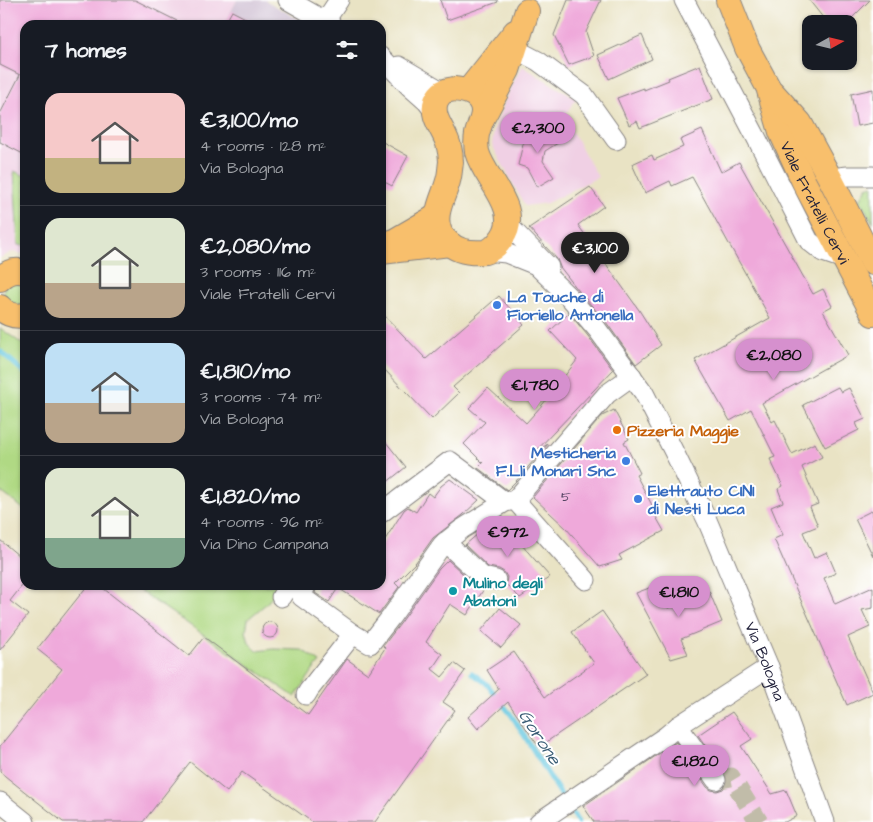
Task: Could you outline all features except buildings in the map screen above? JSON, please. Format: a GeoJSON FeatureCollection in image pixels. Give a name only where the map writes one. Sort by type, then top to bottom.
{"type":"FeatureCollection","features":[{"type":"Feature","properties":{"kind":"main road"},"geometry":{"type":"LineString","coordinates":[[483,117],[482,105],[479,99],[475,94],[468,91],[454,89],[439,102],[449,146],[450,162],[449,179],[437,216],[440,233],[456,249],[464,251],[487,252],[494,248],[505,235],[508,225],[508,214],[505,204],[482,165],[478,154],[477,134],[483,117],[508,70],[530,5]]}},
{"type":"Feature","properties":{"kind":"main road"},"geometry":{"type":"LineString","coordinates":[[468,91],[515,31],[530,5]]}},
{"type":"Feature","properties":{"kind":"main road","name":"Viale Fratelli Cervi"},"geometry":{"type":"LineString","coordinates":[[728,6],[747,48],[768,87],[781,132],[804,182],[873,314]]}},
{"type":"Feature","properties":{"kind":"main road","name":"Viale Fratelli Cervi"},"geometry":{"type":"LineString","coordinates":[[768,87],[800,123],[873,263]]}},
{"type":"Feature","properties":{"kind":"main road"},"geometry":{"type":"LineString","coordinates":[[386,247],[437,216]]}},
{"type":"Feature","properties":{"kind":"main road"},"geometry":{"type":"LineString","coordinates":[[386,250],[450,244]]}},
{"type":"Feature","properties":{"kind":"main road"},"geometry":{"type":"LineString","coordinates":[[0,279],[14,270],[20,271]]}},
{"type":"Feature","properties":{"kind":"main road"},"geometry":{"type":"LineString","coordinates":[[1,309],[12,316],[20,315]]}},
{"type":"Feature","properties":{"kind":"street"},"geometry":{"type":"LineString","coordinates":[[288,0],[324,20]]}},
{"type":"Feature","properties":{"kind":"street"},"geometry":{"type":"LineString","coordinates":[[330,20],[339,0]]}},
{"type":"Feature","properties":{"kind":"street"},"geometry":{"type":"LineString","coordinates":[[684,0],[809,241],[823,252],[844,259]]}},
{"type":"Feature","properties":{"kind":"street"},"geometry":{"type":"LineString","coordinates":[[515,49],[538,61],[584,95],[616,140]]}},
{"type":"Feature","properties":{"kind":"street"},"geometry":{"type":"LineString","coordinates":[[386,61],[439,102]]}},
{"type":"Feature","properties":{"kind":"street"},"geometry":{"type":"LineString","coordinates":[[756,137],[781,132]]}},
{"type":"Feature","properties":{"kind":"street"},"geometry":{"type":"LineString","coordinates":[[830,178],[873,176]]}},
{"type":"Feature","properties":{"kind":"street"},"geometry":{"type":"LineString","coordinates":[[508,225],[552,270],[571,299]]}},
{"type":"Feature","properties":{"kind":"street"},"geometry":{"type":"LineString","coordinates":[[487,252],[506,253],[536,265],[571,299]]}},
{"type":"Feature","properties":{"kind":"street","name":"Via Bologna"},"geometry":{"type":"LineString","coordinates":[[571,299],[632,376],[644,394],[676,456],[707,520],[769,668],[825,822]]}},
{"type":"Feature","properties":{"kind":"street"},"geometry":{"type":"LineString","coordinates":[[304,590],[302,597],[370,644],[446,542],[510,501],[608,394],[632,376]]}},
{"type":"Feature","properties":{"kind":"street"},"geometry":{"type":"LineString","coordinates":[[386,509],[450,461],[510,501],[586,580]]}},
{"type":"Feature","properties":{"kind":"street"},"geometry":{"type":"LineString","coordinates":[[446,542],[483,577],[496,580]]}},
{"type":"Feature","properties":{"kind":"street"},"geometry":{"type":"LineString","coordinates":[[306,696],[353,634]]}},
{"type":"Feature","properties":{"kind":"street"},"geometry":{"type":"LineString","coordinates":[[539,822],[678,726],[769,668]]}},
{"type":"Feature","properties":{"kind":"street"},"geometry":{"type":"LineString","coordinates":[[678,726],[716,780]]}},
{"type":"Feature","properties":{"kind":"street"},"geometry":{"type":"LineString","coordinates":[[0,802],[25,822]]}},
{"type":"Feature","properties":{"kind":"shaded area"},"geometry":{"type":"Polygon","coordinates":[[[0,0],[237,0],[227,20],[20,20],[20,253],[12,252],[0,258],[0,0]]]}},
{"type":"Feature","properties":{"kind":"shaded area"},"geometry":{"type":"Polygon","coordinates":[[[237,0],[265,0],[300,20],[227,20],[237,0]]]}},
{"type":"Feature","properties":{"kind":"shaded area"},"geometry":{"type":"Polygon","coordinates":[[[522,66],[576,99],[564,117],[598,177],[547,203],[525,206],[492,145],[494,129],[508,93],[522,66]]]}},
{"type":"Feature","properties":{"kind":"green space"},"geometry":{"type":"Polygon","coordinates":[[[14,171],[20,174],[20,245],[18,245],[14,171]]]}},
{"type":"Feature","properties":{"kind":"green space"},"geometry":{"type":"Polygon","coordinates":[[[873,185],[873,223],[860,200],[867,187],[873,185]]]}},
{"type":"Feature","properties":{"kind":"green space"},"geometry":{"type":"Polygon","coordinates":[[[20,282],[20,306],[5,299],[3,291],[7,283],[20,282]]]}},
{"type":"Feature","properties":{"kind":"green space"},"geometry":{"type":"Polygon","coordinates":[[[0,328],[20,342],[20,506],[0,491],[0,328]]]}},
{"type":"Feature","properties":{"kind":"green space"},"geometry":{"type":"Polygon","coordinates":[[[138,590],[276,590],[267,603],[248,619],[246,631],[249,643],[257,651],[273,649],[302,650],[320,662],[295,697],[138,590]]]}},
{"type":"Feature","properties":{"kind":"waterway","name":"Gorone"},"geometry":{"type":"LineString","coordinates":[[0,351],[20,369]]}},
{"type":"Feature","properties":{"kind":"waterway","name":"Gorone"},"geometry":{"type":"LineString","coordinates":[[472,673],[486,683],[512,716],[578,822]]}},
{"type":"Feature","properties":{"kind":"tunnel"},"geometry":{"type":"LineString","coordinates":[[716,780],[731,777],[759,822]]}},
{"type":"Feature","properties":{"kind":"place","name":"La Touche di Fioriello Antonella"},"geometry":{"type":"Point","coordinates":[497,305]}},
{"type":"Feature","properties":{"kind":"place","name":"Pizzeria Maggie"},"geometry":{"type":"Point","coordinates":[617,430]}},
{"type":"Feature","properties":{"kind":"place","name":"Mesticheria F.Lli Monari Snc"},"geometry":{"type":"Point","coordinates":[626,461]}},
{"type":"Feature","properties":{"kind":"place","name":"Elettrauto CINI di Nesti Luca"},"geometry":{"type":"Point","coordinates":[638,499]}},
{"type":"Feature","properties":{"kind":"place","name":"Mulino degli Abatoni"},"geometry":{"type":"Point","coordinates":[453,591]}}]}
